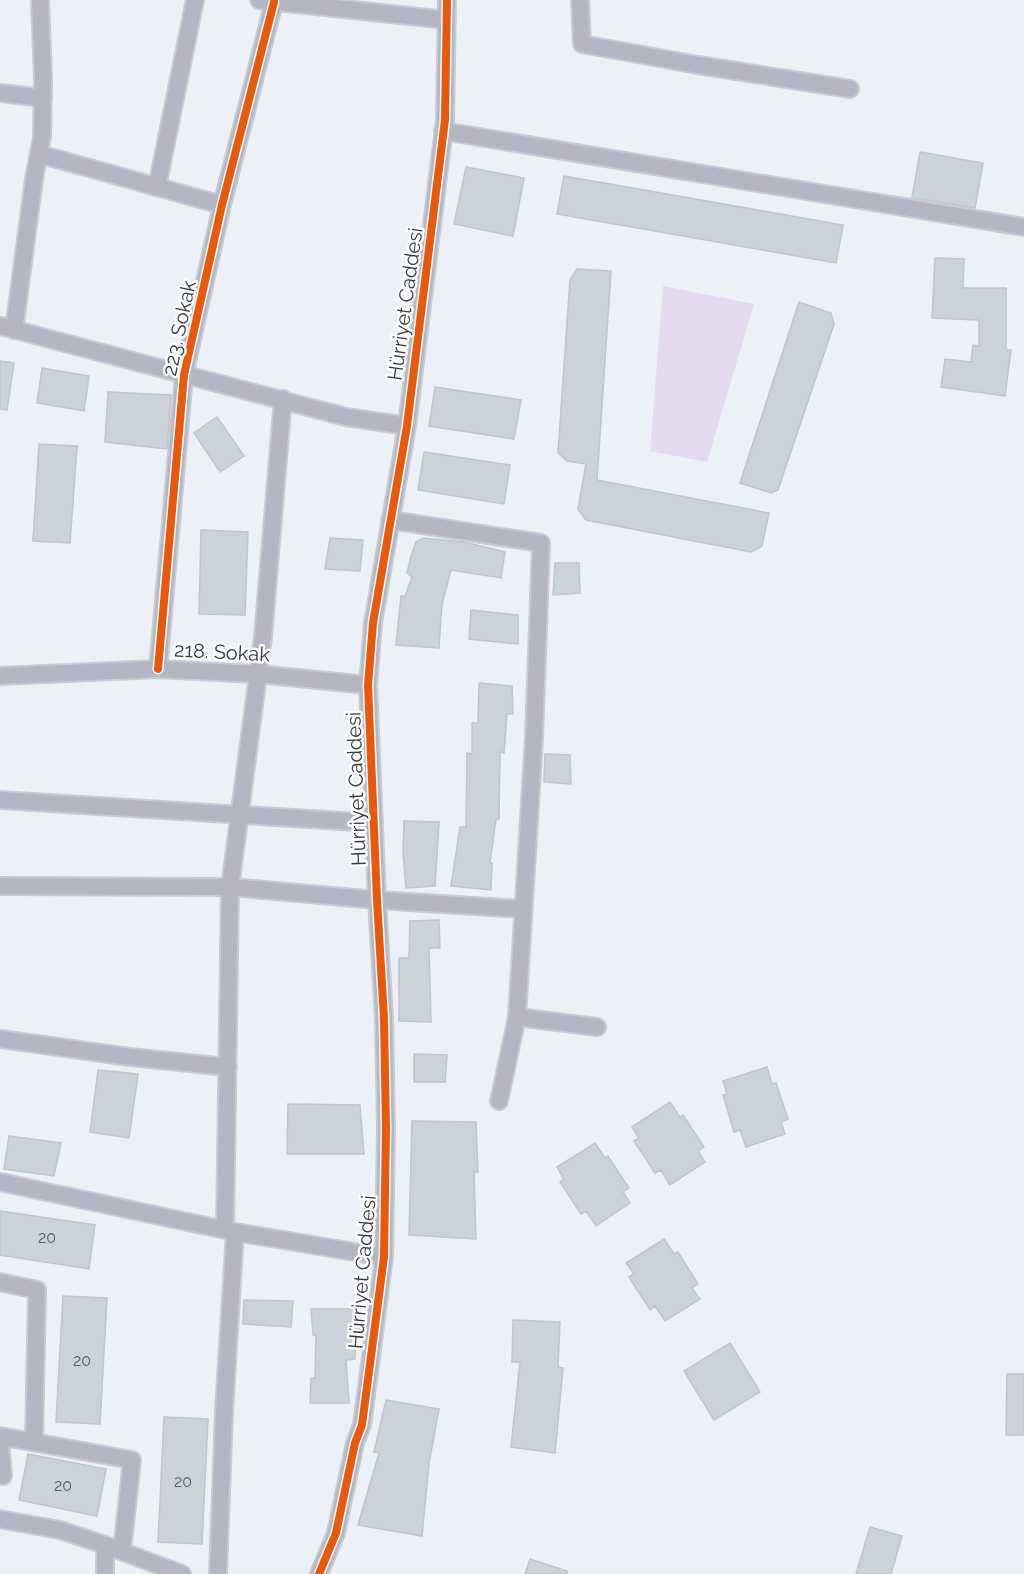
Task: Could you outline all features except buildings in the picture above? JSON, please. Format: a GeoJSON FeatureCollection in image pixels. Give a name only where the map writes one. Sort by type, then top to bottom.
{"type":"FeatureCollection","features":[{"type":"Feature","properties":{"kind":"street"},"geometry":{"type":"LineString","coordinates":[[40,0],[42,137],[7,328],[346,417],[407,426]]}},
{"type":"Feature","properties":{"kind":"street"},"geometry":{"type":"LineString","coordinates":[[157,187],[195,0]]}},
{"type":"Feature","properties":{"kind":"street","name":"Hürriyet Caddesi"},"geometry":{"type":"LineString","coordinates":[[319,1574],[336,1533],[355,1443],[362,1425],[384,1257],[387,1128],[384,1018],[368,685],[372,623],[407,426],[443,131],[447,0]]}},
{"type":"Feature","properties":{"kind":"street"},"geometry":{"type":"LineString","coordinates":[[580,0],[582,44],[850,89]]}},
{"type":"Feature","properties":{"kind":"street"},"geometry":{"type":"LineString","coordinates":[[267,1],[447,20]]}},
{"type":"Feature","properties":{"kind":"street","name":"223. Sokak"},"geometry":{"type":"LineString","coordinates":[[158,669],[184,375],[267,1]]}},
{"type":"Feature","properties":{"kind":"street"},"geometry":{"type":"LineString","coordinates":[[0,93],[42,98]]}},
{"type":"Feature","properties":{"kind":"street"},"geometry":{"type":"LineString","coordinates":[[443,131],[1024,227]]}},
{"type":"Feature","properties":{"kind":"street"},"geometry":{"type":"LineString","coordinates":[[39,154],[222,205]]}},
{"type":"Feature","properties":{"kind":"street"},"geometry":{"type":"LineString","coordinates":[[218,1574],[230,1231],[228,1067],[230,887],[264,626],[283,399]]}},
{"type":"Feature","properties":{"kind":"street"},"geometry":{"type":"LineString","coordinates":[[390,520],[541,543],[534,737],[517,1017],[499,1101]]}},
{"type":"Feature","properties":{"kind":"street","name":"218. Sokak"},"geometry":{"type":"LineString","coordinates":[[0,676],[158,669],[258,674],[368,685]]}},
{"type":"Feature","properties":{"kind":"street"},"geometry":{"type":"LineString","coordinates":[[0,800],[374,823]]}},
{"type":"Feature","properties":{"kind":"street"},"geometry":{"type":"LineString","coordinates":[[0,886],[230,887],[377,900],[523,909]]}},
{"type":"Feature","properties":{"kind":"street"},"geometry":{"type":"LineString","coordinates":[[517,1017],[597,1027]]}},
{"type":"Feature","properties":{"kind":"street"},"geometry":{"type":"LineString","coordinates":[[1,1038],[130,1057],[228,1067]]}},
{"type":"Feature","properties":{"kind":"street"},"geometry":{"type":"LineString","coordinates":[[0,1182],[230,1231],[384,1257]]}},
{"type":"Feature","properties":{"kind":"street"},"geometry":{"type":"LineString","coordinates":[[0,1282],[37,1290],[33,1442]]}},
{"type":"Feature","properties":{"kind":"street"},"geometry":{"type":"LineString","coordinates":[[0,1436],[132,1460],[122,1551]]}},
{"type":"Feature","properties":{"kind":"street"},"geometry":{"type":"LineString","coordinates":[[0,1441],[3,1476]]}},
{"type":"Feature","properties":{"kind":"street"},"geometry":{"type":"LineString","coordinates":[[0,1519],[60,1530],[182,1574]]}},
{"type":"Feature","properties":{"kind":"street"},"geometry":{"type":"LineString","coordinates":[[105,1545],[105,1574]]}},
{"type":"Feature","properties":{"kind":"shaded area"},"geometry":{"type":"Polygon","coordinates":[[[663,286],[754,304],[707,462],[650,451],[663,286]]]}},
{"type":"Feature","properties":{"kind":"cycle path"},"geometry":{"type":"LineString","coordinates":[[319,1574],[336,1533],[355,1443],[362,1425],[384,1257],[386,1128],[384,1018],[368,685],[373,623],[407,426],[445,120],[447,0]]}},
{"type":"Feature","properties":{"kind":"cycle path"},"geometry":{"type":"LineString","coordinates":[[158,669],[184,375],[222,205],[274,2]]}}]}
